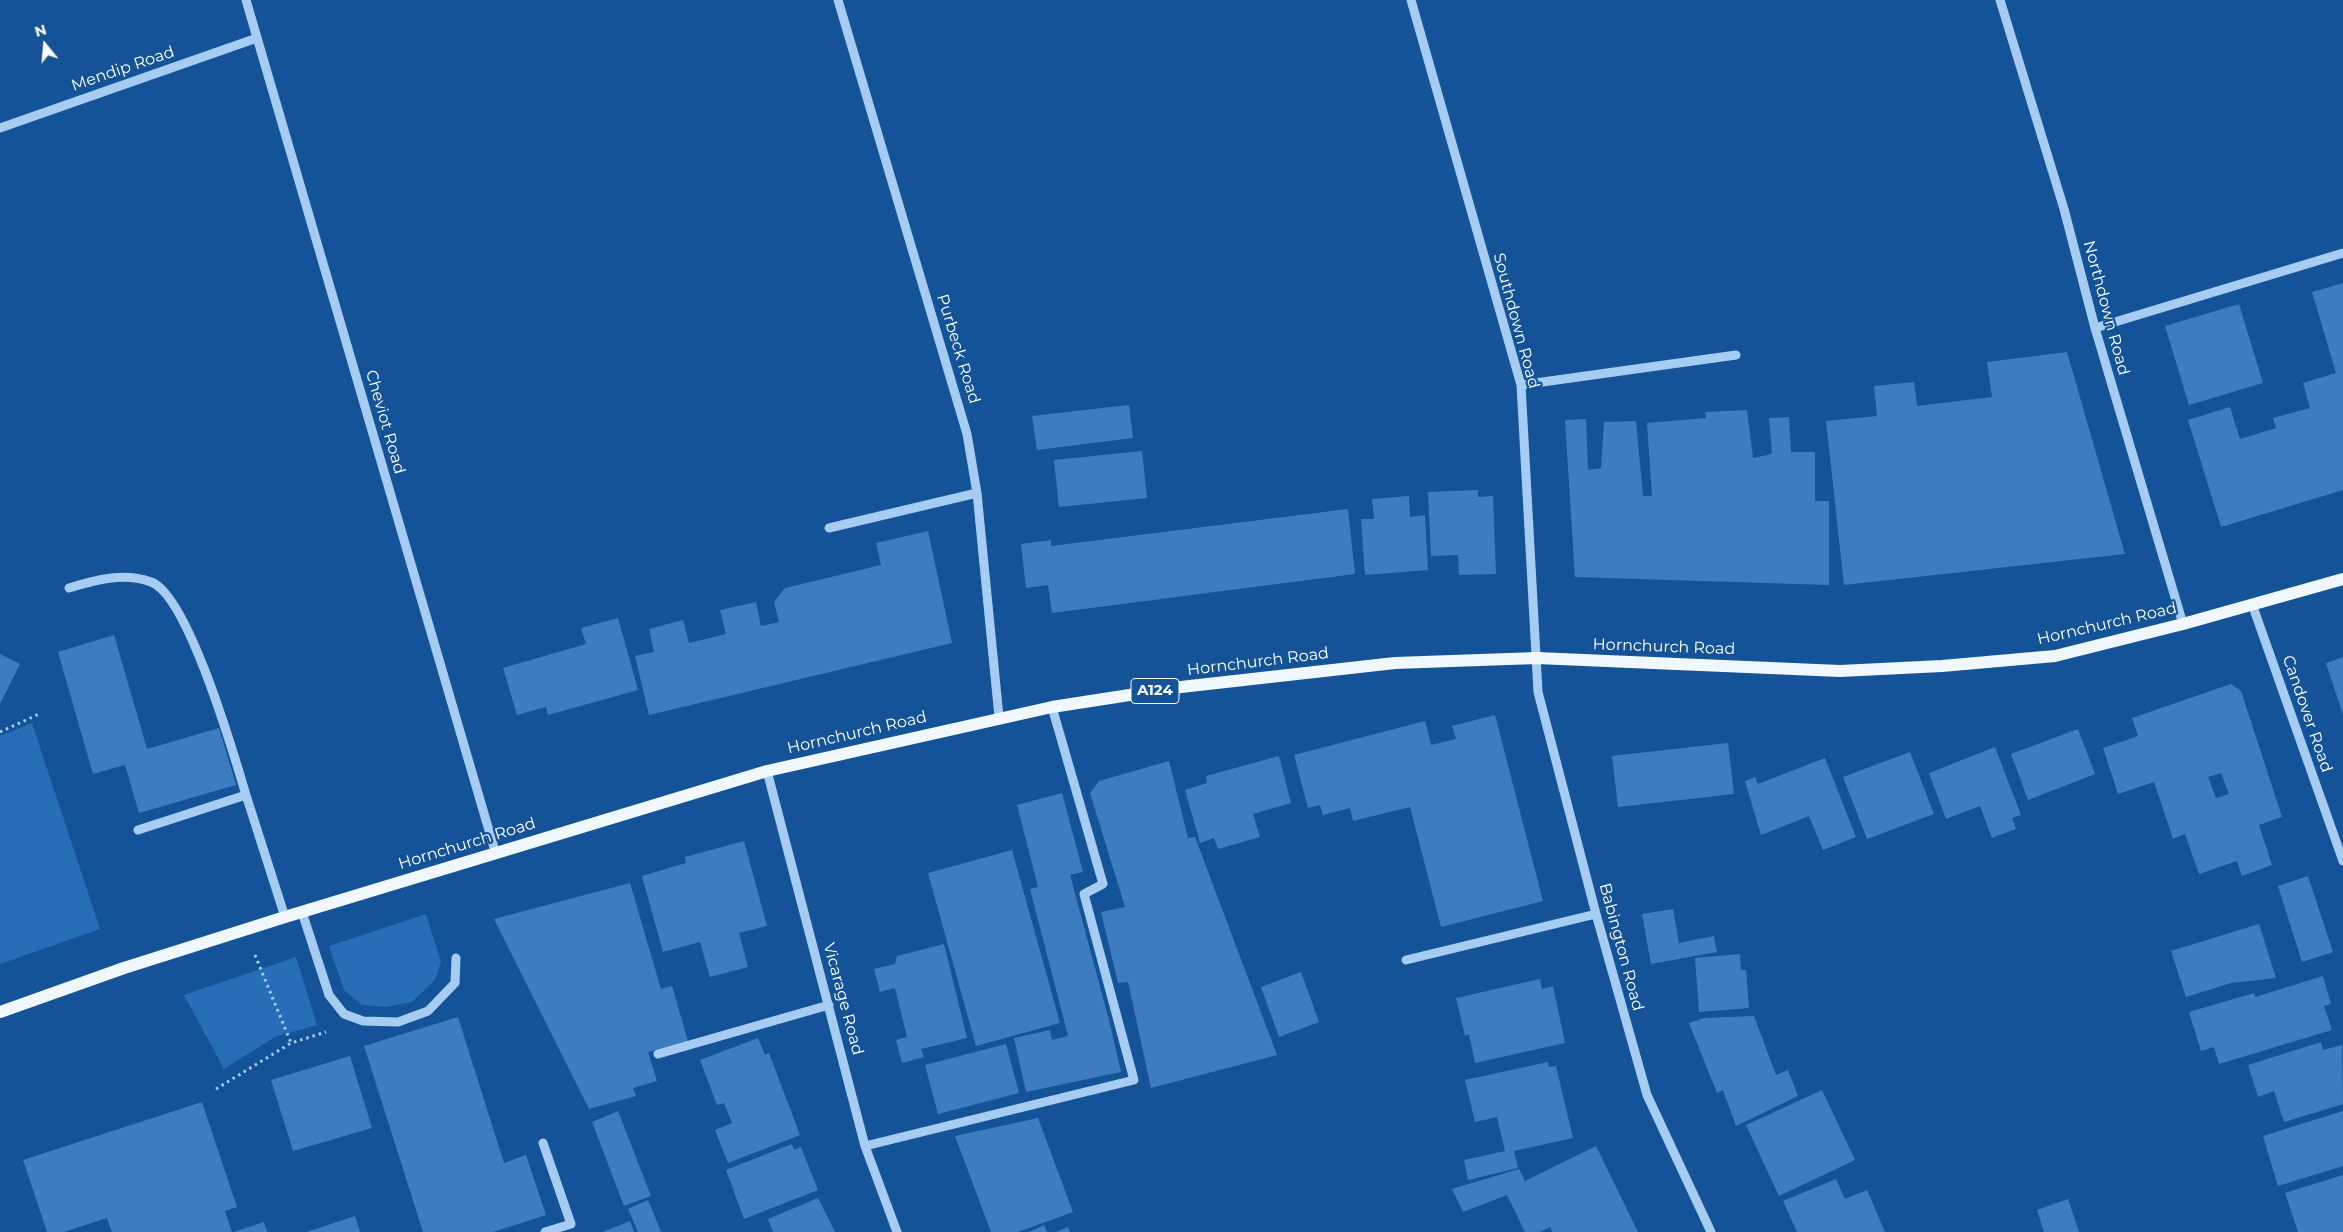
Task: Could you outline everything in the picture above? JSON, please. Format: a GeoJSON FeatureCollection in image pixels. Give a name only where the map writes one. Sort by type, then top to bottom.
{"type":"FeatureCollection","features":[{"type":"Feature","properties":{"kind":"main road","name":"Hornchurch Road"},"geometry":{"type":"LineString","coordinates":[[0,1012],[124,968],[495,851],[767,771],[999,717],[1052,707],[1182,687],[1394,663],[1537,658],[1840,671],[2055,656],[2183,624],[2343,579]]}},
{"type":"Feature","properties":{"kind":"street","name":"Cheviot Road"},"geometry":{"type":"LineString","coordinates":[[246,0],[495,851]]}},
{"type":"Feature","properties":{"kind":"street","name":"Purbeck Road"},"geometry":{"type":"LineString","coordinates":[[838,0],[967,434],[976,493],[999,717]]}},
{"type":"Feature","properties":{"kind":"street","name":"Southdown Road"},"geometry":{"type":"LineString","coordinates":[[1411,0],[1521,384],[1537,658]]}},
{"type":"Feature","properties":{"kind":"street","name":"Northdown Road"},"geometry":{"type":"LineString","coordinates":[[2000,0],[2064,209],[2095,328],[2183,624]]}},
{"type":"Feature","properties":{"kind":"street","name":"Mendip Road"},"geometry":{"type":"LineString","coordinates":[[0,128],[257,38]]}},
{"type":"Feature","properties":{"kind":"street"},"geometry":{"type":"LineString","coordinates":[[2095,328],[2343,254]]}},
{"type":"Feature","properties":{"kind":"street"},"geometry":{"type":"LineString","coordinates":[[1521,384],[1736,355]]}},
{"type":"Feature","properties":{"kind":"street"},"geometry":{"type":"LineString","coordinates":[[829,528],[976,493]]}},
{"type":"Feature","properties":{"kind":"street"},"geometry":{"type":"LineString","coordinates":[[69,588],[90,581],[119,577],[153,582],[165,595],[185,624],[222,713],[285,917]]}},
{"type":"Feature","properties":{"kind":"street","name":"Candover Road"},"geometry":{"type":"LineString","coordinates":[[2252,604],[2343,861]]}},
{"type":"Feature","properties":{"kind":"street","name":"Babington Road"},"geometry":{"type":"LineString","coordinates":[[1537,658],[1538,692],[1596,914],[1647,1095],[1711,1232]]}},
{"type":"Feature","properties":{"kind":"street"},"geometry":{"type":"LineString","coordinates":[[865,1146],[1134,1080],[1084,894],[1103,884],[1052,707]]}},
{"type":"Feature","properties":{"kind":"street","name":"Vicarage Road"},"geometry":{"type":"LineString","coordinates":[[767,771],[865,1146],[898,1232]]}},
{"type":"Feature","properties":{"kind":"street"},"geometry":{"type":"LineString","coordinates":[[138,830],[246,795]]}},
{"type":"Feature","properties":{"kind":"street"},"geometry":{"type":"LineString","coordinates":[[302,912],[329,995],[344,1014],[363,1021],[398,1022],[428,1010],[455,983],[456,958]]}},
{"type":"Feature","properties":{"kind":"street"},"geometry":{"type":"LineString","coordinates":[[1406,960],[1596,914]]}},
{"type":"Feature","properties":{"kind":"street"},"geometry":{"type":"LineString","coordinates":[[658,1054],[829,1005]]}},
{"type":"Feature","properties":{"kind":"street"},"geometry":{"type":"LineString","coordinates":[[543,1143],[571,1224],[545,1232]]}},
{"type":"Feature","properties":{"kind":"path"},"geometry":{"type":"LineString","coordinates":[[0,732],[39,714]]}},
{"type":"Feature","properties":{"kind":"path"},"geometry":{"type":"LineString","coordinates":[[244,930],[291,1043]]}},
{"type":"Feature","properties":{"kind":"path"},"geometry":{"type":"LineString","coordinates":[[216,1089],[291,1043],[363,1021]]}},
{"type":"Feature","properties":{"kind":"shaded area"},"geometry":{"type":"Polygon","coordinates":[[[32,723],[100,929],[0,964],[0,736],[32,723]]]}},
{"type":"Feature","properties":{"kind":"shaded area"},"geometry":{"type":"Polygon","coordinates":[[[426,914],[441,962],[435,980],[412,1002],[386,1007],[362,1005],[344,990],[329,946],[426,914]]]}},
{"type":"Feature","properties":{"kind":"shaded area"},"geometry":{"type":"Polygon","coordinates":[[[296,957],[317,1025],[275,1037],[224,1069],[184,995],[296,957]]]}},
{"type":"Feature","properties":{"kind":"building"},"geometry":{"type":"Polygon","coordinates":[[[2343,283],[2343,490],[2221,527],[2188,420],[2230,407],[2240,439],[2276,428],[2273,418],[2310,408],[2303,383],[2336,373],[2312,292],[2343,283]]]}},
{"type":"Feature","properties":{"kind":"building"},"geometry":{"type":"Polygon","coordinates":[[[2239,304],[2263,383],[2189,405],[2165,326],[2239,304]]]}},
{"type":"Feature","properties":{"kind":"building"},"geometry":{"type":"Polygon","coordinates":[[[2067,352],[2125,554],[1844,585],[1826,421],[1877,416],[1874,386],[1914,382],[1917,406],[1992,397],[1987,362],[2067,352]]]}},
{"type":"Feature","properties":{"kind":"building"},"geometry":{"type":"Polygon","coordinates":[[[1129,405],[1133,438],[1037,450],[1032,416],[1129,405]]]}},
{"type":"Feature","properties":{"kind":"building"},"geometry":{"type":"Polygon","coordinates":[[[1747,410],[1753,458],[1772,454],[1769,418],[1789,417],[1791,452],[1815,452],[1815,501],[1829,501],[1829,585],[1575,577],[1565,420],[1586,419],[1588,470],[1601,468],[1604,422],[1636,421],[1643,496],[1652,496],[1647,423],[1706,418],[1705,412],[1747,410]]]}},
{"type":"Feature","properties":{"kind":"building"},"geometry":{"type":"Polygon","coordinates":[[[1142,451],[1147,498],[1059,507],[1054,460],[1142,451]]]}},
{"type":"Feature","properties":{"kind":"building"},"geometry":{"type":"Polygon","coordinates":[[[1478,490],[1478,497],[1493,496],[1496,574],[1459,575],[1458,555],[1431,556],[1428,492],[1478,490]]]}},
{"type":"Feature","properties":{"kind":"building"},"geometry":{"type":"Polygon","coordinates":[[[1409,496],[1410,517],[1425,515],[1428,570],[1365,575],[1361,519],[1374,519],[1372,499],[1409,496]]]}},
{"type":"Feature","properties":{"kind":"building"},"geometry":{"type":"Polygon","coordinates":[[[1348,509],[1355,574],[1052,613],[1048,585],[1026,588],[1021,544],[1051,540],[1051,546],[1348,509]]]}},
{"type":"Feature","properties":{"kind":"building"},"geometry":{"type":"Polygon","coordinates":[[[928,531],[952,643],[649,715],[635,656],[654,652],[649,629],[683,620],[689,643],[726,634],[720,610],[756,602],[761,626],[779,622],[774,602],[785,588],[881,565],[876,543],[928,531]]]}},
{"type":"Feature","properties":{"kind":"building"},"geometry":{"type":"Polygon","coordinates":[[[618,618],[638,690],[548,715],[546,707],[517,715],[503,668],[586,644],[581,628],[618,618]]]}},
{"type":"Feature","properties":{"kind":"building"},"geometry":{"type":"Polygon","coordinates":[[[114,635],[147,749],[219,728],[236,785],[139,813],[125,765],[93,774],[58,652],[114,635]]]}},
{"type":"Feature","properties":{"kind":"building"},"geometry":{"type":"Polygon","coordinates":[[[0,654],[20,664],[0,704],[0,654]]]}},
{"type":"Feature","properties":{"kind":"building"},"geometry":{"type":"Polygon","coordinates":[[[2343,657],[2343,715],[2326,663],[2343,657]]]}},
{"type":"Feature","properties":{"kind":"building"},"geometry":{"type":"Polygon","coordinates":[[[2231,684],[2241,691],[2282,817],[2259,825],[2272,865],[2242,876],[2237,861],[2199,874],[2185,834],[2173,839],[2154,782],[2118,794],[2103,748],[2138,736],[2132,718],[2231,684]],[[2221,773],[2208,777],[2216,798],[2229,794],[2221,773]]]}},
{"type":"Feature","properties":{"kind":"building"},"geometry":{"type":"Polygon","coordinates":[[[1495,715],[1543,901],[1441,927],[1410,807],[1353,821],[1350,808],[1323,815],[1320,805],[1308,808],[1294,755],[1425,721],[1431,745],[1456,739],[1452,726],[1495,715]]]}},
{"type":"Feature","properties":{"kind":"building"},"geometry":{"type":"Polygon","coordinates":[[[2078,729],[2095,774],[2028,800],[2011,754],[2078,729]]]}},
{"type":"Feature","properties":{"kind":"building"},"geometry":{"type":"Polygon","coordinates":[[[1728,743],[1734,794],[1618,807],[1612,756],[1728,743]]]}},
{"type":"Feature","properties":{"kind":"building"},"geometry":{"type":"Polygon","coordinates":[[[1995,747],[2021,815],[2012,818],[2016,829],[1992,838],[1980,806],[1946,819],[1929,773],[1995,747]]]}},
{"type":"Feature","properties":{"kind":"building"},"geometry":{"type":"Polygon","coordinates":[[[1910,752],[1934,814],[1867,839],[1843,777],[1910,752]]]}},
{"type":"Feature","properties":{"kind":"building"},"geometry":{"type":"Polygon","coordinates":[[[1279,756],[1291,803],[1253,814],[1260,837],[1218,849],[1214,838],[1200,843],[1185,790],[1207,783],[1206,776],[1279,756]]]}},
{"type":"Feature","properties":{"kind":"building"},"geometry":{"type":"Polygon","coordinates":[[[1825,758],[1856,837],[1823,850],[1809,816],[1761,835],[1745,781],[1755,777],[1758,784],[1825,758]]]}},
{"type":"Feature","properties":{"kind":"building"},"geometry":{"type":"Polygon","coordinates":[[[1169,761],[1188,838],[1195,837],[1277,1055],[1151,1088],[1128,982],[1118,983],[1101,912],[1125,907],[1090,793],[1099,781],[1169,761]]]}},
{"type":"Feature","properties":{"kind":"building"},"geometry":{"type":"Polygon","coordinates":[[[1062,793],[1083,872],[1070,875],[1121,1072],[1026,1092],[1014,1038],[1050,1030],[1052,1040],[1068,1036],[1030,889],[1038,887],[1017,805],[1062,793]]]}},
{"type":"Feature","properties":{"kind":"building"},"geometry":{"type":"Polygon","coordinates":[[[744,841],[767,926],[739,933],[748,967],[710,977],[700,942],[663,952],[642,876],[686,863],[685,857],[744,841]]]}},
{"type":"Feature","properties":{"kind":"building"},"geometry":{"type":"Polygon","coordinates":[[[1012,850],[1060,1023],[976,1046],[928,873],[1012,850]]]}},
{"type":"Feature","properties":{"kind":"building"},"geometry":{"type":"Polygon","coordinates":[[[2308,876],[2333,952],[2302,962],[2278,886],[2308,876]]]}},
{"type":"Feature","properties":{"kind":"building"},"geometry":{"type":"Polygon","coordinates":[[[630,883],[661,989],[672,986],[688,1041],[648,1052],[657,1081],[633,1088],[636,1096],[589,1109],[494,919],[630,883]]]}},
{"type":"Feature","properties":{"kind":"building"},"geometry":{"type":"Polygon","coordinates":[[[1673,909],[1679,943],[1714,936],[1717,952],[1651,964],[1642,914],[1673,909]]]}},
{"type":"Feature","properties":{"kind":"building"},"geometry":{"type":"Polygon","coordinates":[[[2259,924],[2276,978],[2231,983],[2186,997],[2171,951],[2259,924]]]}},
{"type":"Feature","properties":{"kind":"building"},"geometry":{"type":"Polygon","coordinates":[[[944,944],[967,1038],[921,1049],[924,1057],[902,1063],[896,1040],[907,1037],[895,988],[880,992],[874,969],[895,964],[897,956],[944,944]]]}},
{"type":"Feature","properties":{"kind":"building"},"geometry":{"type":"Polygon","coordinates":[[[1740,954],[1741,970],[1746,970],[1749,1008],[1699,1012],[1695,958],[1740,954]]]}},
{"type":"Feature","properties":{"kind":"building"},"geometry":{"type":"Polygon","coordinates":[[[1301,972],[1319,1022],[1279,1037],[1261,987],[1301,972]]]}},
{"type":"Feature","properties":{"kind":"building"},"geometry":{"type":"Polygon","coordinates":[[[2323,976],[2331,1004],[2324,1006],[2332,1030],[2219,1064],[2214,1047],[2201,1051],[2189,1012],[2254,993],[2255,997],[2323,976]]]}},
{"type":"Feature","properties":{"kind":"building"},"geometry":{"type":"Polygon","coordinates":[[[1540,979],[1542,989],[1553,986],[1565,1043],[1475,1063],[1469,1034],[1465,1036],[1456,998],[1540,979]]]}},
{"type":"Feature","properties":{"kind":"building"},"geometry":{"type":"Polygon","coordinates":[[[1754,1016],[1776,1075],[1788,1070],[1798,1096],[1736,1126],[1723,1090],[1717,1093],[1689,1023],[1704,1018],[1754,1016]]]}},
{"type":"Feature","properties":{"kind":"building"},"geometry":{"type":"Polygon","coordinates":[[[458,1017],[504,1163],[526,1155],[546,1215],[493,1232],[423,1232],[364,1046],[458,1017]]]}},
{"type":"Feature","properties":{"kind":"building"},"geometry":{"type":"Polygon","coordinates":[[[758,1038],[765,1055],[769,1053],[800,1135],[728,1163],[715,1130],[732,1123],[724,1103],[717,1105],[700,1060],[758,1038]]]}},
{"type":"Feature","properties":{"kind":"building"},"geometry":{"type":"Polygon","coordinates":[[[2321,1042],[2323,1050],[2342,1045],[2343,1104],[2284,1122],[2274,1091],[2258,1097],[2248,1065],[2321,1042]]]}},
{"type":"Feature","properties":{"kind":"building"},"geometry":{"type":"Polygon","coordinates":[[[1006,1044],[1019,1093],[938,1114],[925,1065],[1006,1044]]]}},
{"type":"Feature","properties":{"kind":"building"},"geometry":{"type":"Polygon","coordinates":[[[350,1056],[372,1128],[293,1151],[271,1080],[350,1056]]]}},
{"type":"Feature","properties":{"kind":"building"},"geometry":{"type":"Polygon","coordinates":[[[1548,1062],[1549,1067],[1556,1066],[1573,1138],[1514,1151],[1518,1168],[1468,1180],[1464,1160],[1505,1151],[1497,1117],[1475,1122],[1465,1080],[1548,1062]]]}},
{"type":"Feature","properties":{"kind":"building"},"geometry":{"type":"Polygon","coordinates":[[[1822,1090],[1855,1160],[1779,1196],[1746,1125],[1822,1090]]]}},
{"type":"Feature","properties":{"kind":"building"},"geometry":{"type":"Polygon","coordinates":[[[202,1102],[237,1207],[225,1211],[232,1232],[112,1232],[107,1218],[64,1232],[47,1232],[23,1160],[202,1102]]]}},
{"type":"Feature","properties":{"kind":"building"},"geometry":{"type":"Polygon","coordinates":[[[618,1111],[651,1196],[624,1206],[592,1122],[618,1111]]]}},
{"type":"Feature","properties":{"kind":"building"},"geometry":{"type":"Polygon","coordinates":[[[2343,1111],[2343,1166],[2278,1186],[2263,1136],[2343,1111]]]}},
{"type":"Feature","properties":{"kind":"building"},"geometry":{"type":"Polygon","coordinates":[[[1038,1118],[1073,1212],[1018,1232],[991,1232],[955,1136],[1038,1118]]]}},
{"type":"Feature","properties":{"kind":"building"},"geometry":{"type":"Polygon","coordinates":[[[792,1144],[794,1150],[801,1147],[818,1190],[744,1219],[726,1170],[792,1144]]]}},
{"type":"Feature","properties":{"kind":"building"},"geometry":{"type":"Polygon","coordinates":[[[1596,1146],[1638,1232],[1552,1232],[1550,1227],[1540,1232],[1525,1232],[1507,1195],[1463,1212],[1452,1189],[1519,1169],[1525,1181],[1596,1146]]]}},
{"type":"Feature","properties":{"kind":"building"},"geometry":{"type":"Polygon","coordinates":[[[2343,1175],[2343,1232],[2298,1232],[2285,1193],[2343,1175]]]}},
{"type":"Feature","properties":{"kind":"building"},"geometry":{"type":"Polygon","coordinates":[[[1836,1179],[1845,1199],[1867,1190],[1885,1232],[1797,1232],[1783,1201],[1836,1179]]]}},
{"type":"Feature","properties":{"kind":"building"},"geometry":{"type":"Polygon","coordinates":[[[818,1198],[835,1232],[773,1232],[768,1219],[818,1198]]]}},
{"type":"Feature","properties":{"kind":"building"},"geometry":{"type":"Polygon","coordinates":[[[2068,1199],[2079,1232],[2044,1232],[2037,1210],[2068,1199]]]}},
{"type":"Feature","properties":{"kind":"building"},"geometry":{"type":"Polygon","coordinates":[[[648,1200],[661,1232],[638,1232],[628,1209],[648,1200]]]}},
{"type":"Feature","properties":{"kind":"building"},"geometry":{"type":"Polygon","coordinates":[[[355,1216],[360,1232],[307,1232],[355,1216]]]}},
{"type":"Feature","properties":{"kind":"building"},"geometry":{"type":"Polygon","coordinates":[[[630,1221],[634,1232],[603,1232],[630,1221]]]}},
{"type":"Feature","properties":{"kind":"building"},"geometry":{"type":"Polygon","coordinates":[[[264,1222],[267,1232],[234,1232],[264,1222]]]}},
{"type":"Feature","properties":{"kind":"building"},"geometry":{"type":"Polygon","coordinates":[[[1044,1225],[1047,1232],[1029,1232],[1044,1225]]]}},
{"type":"Feature","properties":{"kind":"building"},"geometry":{"type":"Polygon","coordinates":[[[1068,1227],[1070,1232],[1056,1232],[1068,1227]]]}}]}
